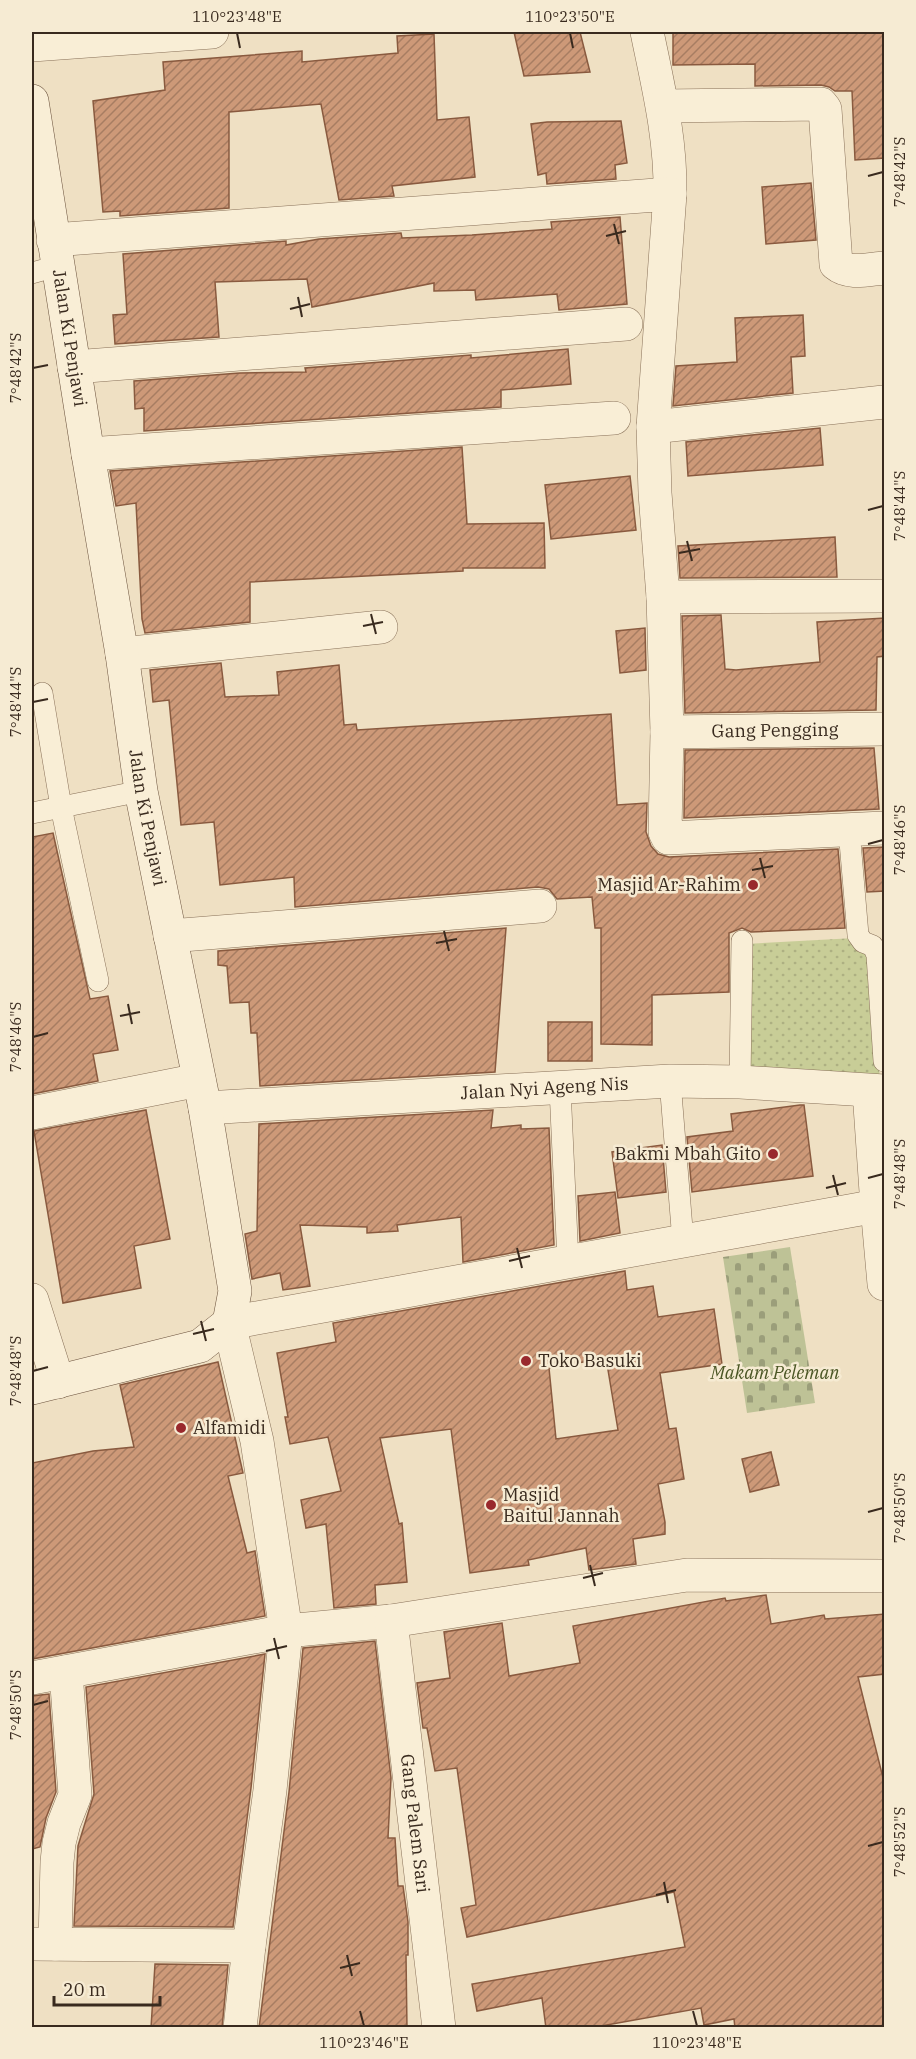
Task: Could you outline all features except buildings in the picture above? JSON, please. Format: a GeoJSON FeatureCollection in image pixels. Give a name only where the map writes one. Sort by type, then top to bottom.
{"type":"FeatureCollection","features":[{"type":"Feature","properties":{"kind":"street"},"geometry":{"type":"LineString","coordinates":[[32,45],[212,32]]}},
{"type":"Feature","properties":{"kind":"street"},"geometry":{"type":"LineString","coordinates":[[647,32],[663,106],[669,148],[670,194],[653,427],[655,493],[663,597],[667,732],[665,832],[668,838],[885,828]]}},
{"type":"Feature","properties":{"kind":"street","name":"Jalan Ki Penjawi"},"geometry":{"type":"LineString","coordinates":[[32,101],[47,259],[74,367],[122,654],[141,790],[202,1094],[235,1291],[229,1323]]}},
{"type":"Feature","properties":{"kind":"street"},"geometry":{"type":"LineString","coordinates":[[663,106],[821,104],[825,109],[836,264],[841,269],[849,270],[885,268]]}},
{"type":"Feature","properties":{"kind":"street"},"geometry":{"type":"LineString","coordinates":[[47,259],[670,194]]}},
{"type":"Feature","properties":{"kind":"street"},"geometry":{"type":"LineString","coordinates":[[74,367],[626,324]]}},
{"type":"Feature","properties":{"kind":"street"},"geometry":{"type":"LineString","coordinates":[[653,427],[885,402]]}},
{"type":"Feature","properties":{"kind":"street"},"geometry":{"type":"LineString","coordinates":[[88,454],[614,418]]}},
{"type":"Feature","properties":{"kind":"street"},"geometry":{"type":"LineString","coordinates":[[663,597],[885,596]]}},
{"type":"Feature","properties":{"kind":"street"},"geometry":{"type":"LineString","coordinates":[[122,654],[381,627]]}},
{"type":"Feature","properties":{"kind":"street","name":"Gang Pengging"},"geometry":{"type":"LineString","coordinates":[[667,732],[885,729]]}},
{"type":"Feature","properties":{"kind":"street"},"geometry":{"type":"LineString","coordinates":[[170,936],[540,906]]}},
{"type":"Feature","properties":{"kind":"street","name":"Jalan Nyi Ageng Nis"},"geometry":{"type":"LineString","coordinates":[[32,1113],[202,1094],[560,1088],[670,1081],[740,1082],[877,1091]]}},
{"type":"Feature","properties":{"kind":"street"},"geometry":{"type":"LineString","coordinates":[[877,1091],[877,1206],[885,1284]]}},
{"type":"Feature","properties":{"kind":"street"},"geometry":{"type":"LineString","coordinates":[[32,1300],[45,1385],[200,1346],[229,1323],[877,1206]]}},
{"type":"Feature","properties":{"kind":"street"},"geometry":{"type":"LineString","coordinates":[[229,1323],[257,1441],[286,1631],[270,1790],[240,2028]]}},
{"type":"Feature","properties":{"kind":"street"},"geometry":{"type":"LineString","coordinates":[[32,1678],[286,1631],[391,1621],[687,1575],[885,1576]]}},
{"type":"Feature","properties":{"kind":"street","name":"Gang Palem Sari"},"geometry":{"type":"LineString","coordinates":[[391,1621],[439,2028]]}},
{"type":"Feature","properties":{"kind":"street"},"geometry":{"type":"LineString","coordinates":[[66,1672],[75,1795],[64,1823],[43,1944],[249,1946]]}},
{"type":"Feature","properties":{"kind":"lane"},"geometry":{"type":"LineString","coordinates":[[42,693],[61,807],[98,981]]}},
{"type":"Feature","properties":{"kind":"lane"},"geometry":{"type":"LineString","coordinates":[[32,813],[141,790]]}},
{"type":"Feature","properties":{"kind":"lane"},"geometry":{"type":"LineString","coordinates":[[849,830],[858,935],[863,942],[873,946],[877,955],[885,1061]]}},
{"type":"Feature","properties":{"kind":"lane"},"geometry":{"type":"LineString","coordinates":[[740,1082],[742,941]]}},
{"type":"Feature","properties":{"kind":"lane"},"geometry":{"type":"LineString","coordinates":[[670,1081],[683,1241]]}},
{"type":"Feature","properties":{"kind":"lane"},"geometry":{"type":"LineString","coordinates":[[560,1088],[568,1262]]}},
{"type":"Feature","properties":{"kind":"green space"},"geometry":{"type":"Polygon","coordinates":[[[855,938],[874,956],[880,1085],[744,1077],[745,944],[855,938]]]}},
{"type":"Feature","properties":{"kind":"green space","name":"Makam Peleman"},"geometry":{"type":"Polygon","coordinates":[[[790,1247],[815,1403],[747,1413],[723,1257],[790,1247]]]}},
{"type":"Feature","properties":{"kind":"place","name":"Masjid Ar-Rahim"},"geometry":{"type":"Point","coordinates":[753,885]}},
{"type":"Feature","properties":{"kind":"place","name":"Bakmi Mbah Gito"},"geometry":{"type":"Point","coordinates":[773,1154]}},
{"type":"Feature","properties":{"kind":"place","name":"Toko Basuki"},"geometry":{"type":"Point","coordinates":[526,1361]}},
{"type":"Feature","properties":{"kind":"place","name":"Alfamidi"},"geometry":{"type":"Point","coordinates":[181,1428]}},
{"type":"Feature","properties":{"kind":"place","name":"Masjid Baitul Jannah"},"geometry":{"type":"Point","coordinates":[491,1505]}}]}
